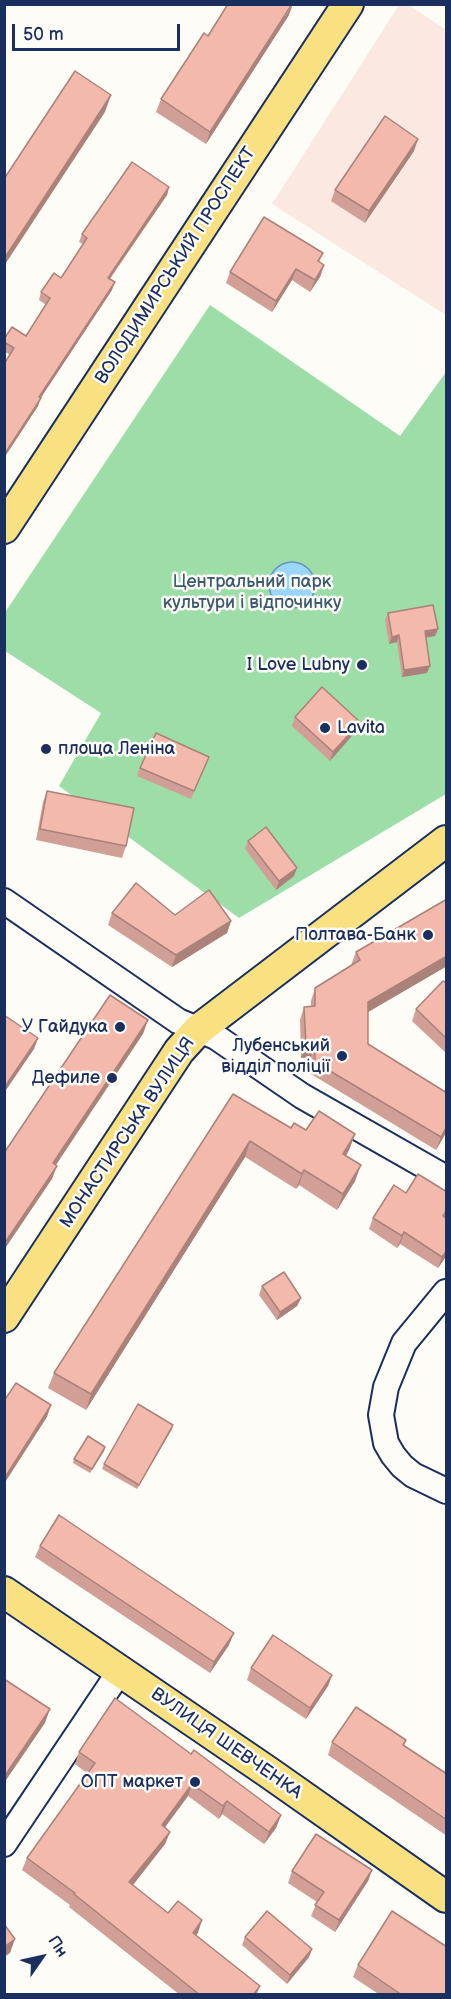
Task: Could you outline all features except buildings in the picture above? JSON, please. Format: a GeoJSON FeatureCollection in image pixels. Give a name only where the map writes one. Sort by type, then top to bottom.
{"type":"FeatureCollection","features":[{"type":"Feature","properties":{"kind":"main road","name":"ВОЛОДИМИРСЬКИЙ ПРОСПЕКТ"},"geometry":{"type":"LineString","coordinates":[[4,528],[348,4]]}},
{"type":"Feature","properties":{"kind":"main road","name":"МОНАСТИРСЬКА ВУЛИЦЯ"},"geometry":{"type":"LineString","coordinates":[[4,1317],[179,1051],[198,1030],[447,841]]}},
{"type":"Feature","properties":{"kind":"main road","name":"ВУЛИЦЯ ШЕВЧЕНКА"},"geometry":{"type":"LineString","coordinates":[[4,1592],[447,1897]]}},
{"type":"Feature","properties":{"kind":"street"},"geometry":{"type":"LineString","coordinates":[[4,901],[178,1021],[216,1037],[302,1096],[447,1178]]}},
{"type":"Feature","properties":{"kind":"street"},"geometry":{"type":"LineString","coordinates":[[447,1292],[404,1343],[386,1387],[381,1415],[386,1443],[402,1466],[413,1475],[447,1491]]}},
{"type":"Feature","properties":{"kind":"street"},"geometry":{"type":"LineString","coordinates":[[4,1844],[120,1671]]}},
{"type":"Feature","properties":{"kind":"shaded area"},"geometry":{"type":"Polygon","coordinates":[[[399,5],[409,5],[446,30],[446,315],[272,204],[399,5]]]}},
{"type":"Feature","properties":{"kind":"green space","name":"Центральний парк культури і відпочинку"},"geometry":{"type":"Polygon","coordinates":[[[210,305],[400,436],[446,372],[446,794],[239,918],[59,786],[101,713],[5,651],[4,614],[210,305]]]}},
{"type":"Feature","properties":{"kind":"water"},"geometry":{"type":"Polygon","coordinates":[[[292,562],[308,569],[315,585],[308,601],[292,608],[276,601],[269,585],[276,569],[292,562]]]}},
{"type":"Feature","properties":{"kind":"place","name":"I Love Lubny"},"geometry":{"type":"Point","coordinates":[362,665]}},
{"type":"Feature","properties":{"kind":"place","name":"Lavita"},"geometry":{"type":"Point","coordinates":[325,728]}},
{"type":"Feature","properties":{"kind":"place","name":"площа Леніна"},"geometry":{"type":"Point","coordinates":[46,749]}},
{"type":"Feature","properties":{"kind":"place","name":"Полтава-Банк"},"geometry":{"type":"Point","coordinates":[428,935]}},
{"type":"Feature","properties":{"kind":"place","name":"У Гайдука"},"geometry":{"type":"Point","coordinates":[120,1027]}},
{"type":"Feature","properties":{"kind":"place","name":"Лубенський відділ поліції"},"geometry":{"type":"Point","coordinates":[342,1056]}},
{"type":"Feature","properties":{"kind":"place","name":"Дефиле"},"geometry":{"type":"Point","coordinates":[112,1078]}},
{"type":"Feature","properties":{"kind":"place","name":"ОПТ маркет"},"geometry":{"type":"Point","coordinates":[195,1782]}}]}
